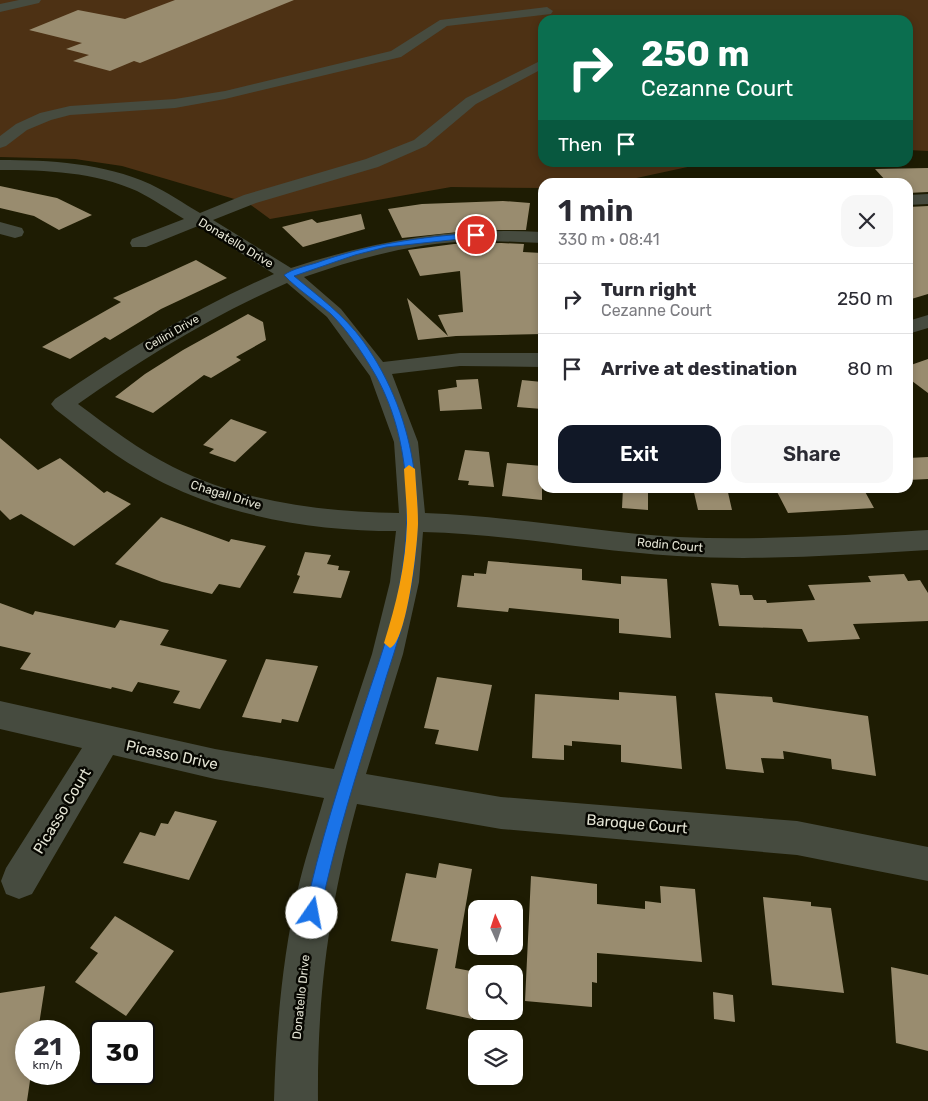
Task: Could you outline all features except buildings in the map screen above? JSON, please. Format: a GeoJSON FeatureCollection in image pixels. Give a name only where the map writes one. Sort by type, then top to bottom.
{"type":"FeatureCollection","features":[{"type":"Feature","properties":{"kind":"street"},"geometry":{"type":"LineString","coordinates":[[0,8],[35,0]]}},
{"type":"Feature","properties":{"kind":"street"},"geometry":{"type":"LineString","coordinates":[[0,143],[7,136],[42,118],[75,109],[198,100],[396,54],[408,49],[431,30],[444,23],[547,10]]}},
{"type":"Feature","properties":{"kind":"street"},"geometry":{"type":"LineString","coordinates":[[140,243],[250,199],[372,163],[420,143],[471,101],[538,66]]}},
{"type":"Feature","properties":{"kind":"street"},"geometry":{"type":"LineString","coordinates":[[7,118],[31,123]]}},
{"type":"Feature","properties":{"kind":"street","name":"Donatello Drive"},"geometry":{"type":"LineString","coordinates":[[0,165],[54,166],[103,174],[144,188],[288,275],[334,313],[358,341],[378,370],[392,400],[404,437],[411,478],[412,522],[410,555],[400,612],[322,864],[306,945],[296,1042],[296,1101]]}},
{"type":"Feature","properties":{"kind":"street"},"geometry":{"type":"LineString","coordinates":[[913,200],[928,199]]}},
{"type":"Feature","properties":{"kind":"street","name":"Cellini Drive"},"geometry":{"type":"LineString","coordinates":[[63,404],[146,347],[194,320],[288,275],[352,253],[422,239],[494,235],[538,237]]}},
{"type":"Feature","properties":{"kind":"street"},"geometry":{"type":"LineString","coordinates":[[913,326],[928,321]]}},
{"type":"Feature","properties":{"kind":"street"},"geometry":{"type":"LineString","coordinates":[[378,370],[433,361],[474,358],[538,360]]}},
{"type":"Feature","properties":{"kind":"street","name":"Chagall Drive"},"geometry":{"type":"LineString","coordinates":[[63,404],[124,451],[160,472],[199,488],[244,502],[292,513],[345,520],[412,522]]}},
{"type":"Feature","properties":{"kind":"street","name":"Rodin Court"},"geometry":{"type":"LineString","coordinates":[[412,522],[710,548],[766,549],[928,540]]}},
{"type":"Feature","properties":{"kind":"street","name":"Picasso Drive"},"geometry":{"type":"LineString","coordinates":[[0,715],[104,741],[215,764],[346,787]]}},
{"type":"Feature","properties":{"kind":"street","name":"Picasso Court"},"geometry":{"type":"LineString","coordinates":[[19,881],[104,741]]}},
{"type":"Feature","properties":{"kind":"street","name":"Baroque Court"},"geometry":{"type":"LineString","coordinates":[[346,787],[501,813],[797,838],[928,864]]}},
{"type":"Feature","properties":{"kind":"shaded area"},"geometry":{"type":"Polygon","coordinates":[[[0,0],[928,0],[928,151],[913,150],[913,15],[538,15],[538,167],[687,167],[637,178],[538,178],[538,188],[451,187],[270,219],[248,203],[122,166],[75,159],[0,157],[0,0]]]}},
{"type":"Feature","properties":{"kind":"slow traffic"},"geometry":{"type":"LineString","coordinates":[[390,643],[400,612],[410,555],[412,522],[409,469]]}},
{"type":"Feature","properties":{"kind":"route"},"geometry":{"type":"LineString","coordinates":[[312,913],[322,864],[400,612],[410,555],[412,522],[411,478],[404,437],[392,400],[378,370],[358,341],[334,313],[309,290],[288,275],[322,262],[386,245],[422,239],[476,235]]}}]}
